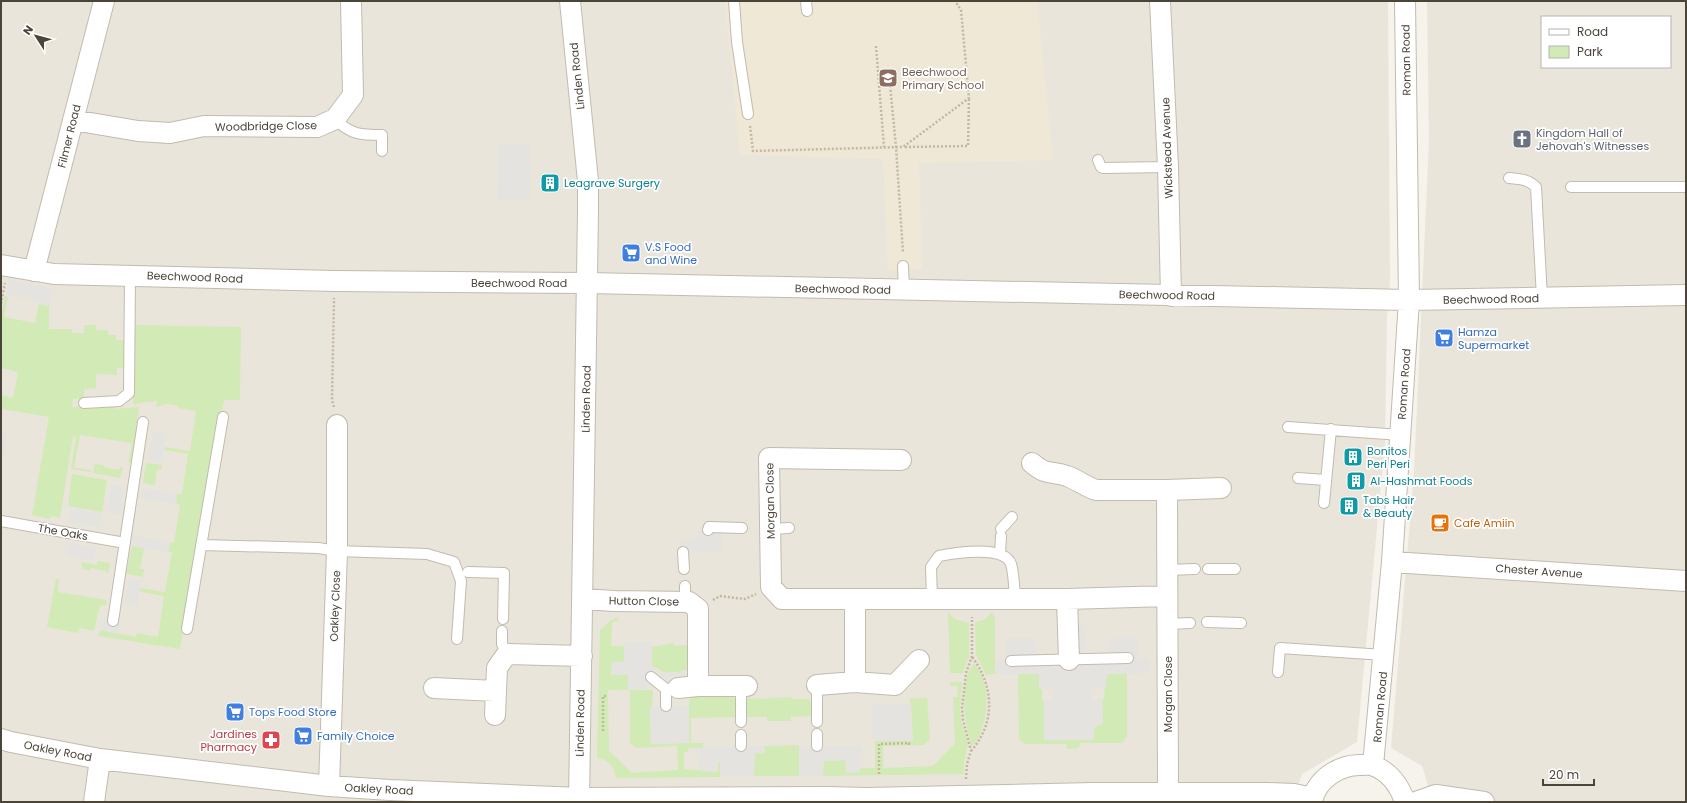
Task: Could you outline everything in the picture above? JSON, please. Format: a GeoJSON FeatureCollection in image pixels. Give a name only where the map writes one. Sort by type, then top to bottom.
{"type":"FeatureCollection","features":[{"type":"Feature","properties":{"kind":"street","name":"Filmer Road"},"geometry":{"type":"LineString","coordinates":[[34,272],[104,1]]}},
{"type":"Feature","properties":{"kind":"street"},"geometry":{"type":"LineString","coordinates":[[335,119],[352,95],[351,1]]}},
{"type":"Feature","properties":{"kind":"street","name":"Linden Road"},"geometry":{"type":"LineString","coordinates":[[570,1],[588,181],[579,800]]}},
{"type":"Feature","properties":{"kind":"street","name":"Wickstead Avenue"},"geometry":{"type":"LineString","coordinates":[[1160,1],[1168,167],[1171,296]]}},
{"type":"Feature","properties":{"kind":"street","name":"Roman Road"},"geometry":{"type":"LineString","coordinates":[[1373,765],[1392,562],[1409,300],[1405,1]]}},
{"type":"Feature","properties":{"kind":"street","name":"Woodbridge Close"},"geometry":{"type":"LineString","coordinates":[[73,120],[138,131],[170,133],[204,126],[317,127],[335,119]]}},
{"type":"Feature","properties":{"kind":"street","name":"Beechwood Road"},"geometry":{"type":"LineString","coordinates":[[1,265],[34,272],[54,274],[334,281],[587,283],[1171,296],[1278,296],[1409,300],[1686,295]]}},
{"type":"Feature","properties":{"kind":"street","name":"Oakley Close"},"geometry":{"type":"LineString","coordinates":[[329,786],[337,551],[337,425]]}},
{"type":"Feature","properties":{"kind":"street","name":"Morgan Close"},"geometry":{"type":"LineString","coordinates":[[771,587],[772,528],[769,458],[901,460]]}},
{"type":"Feature","properties":{"kind":"street"},"geometry":{"type":"LineString","coordinates":[[1032,463],[1041,471],[1065,475],[1088,488],[1096,490],[1221,488]]}},
{"type":"Feature","properties":{"kind":"street","name":"Morgan Close"},"geometry":{"type":"LineString","coordinates":[[1167,490],[1168,792]]}},
{"type":"Feature","properties":{"kind":"street","name":"Chester Avenue"},"geometry":{"type":"LineString","coordinates":[[1392,562],[1686,581]]}},
{"type":"Feature","properties":{"kind":"street"},"geometry":{"type":"LineString","coordinates":[[771,587],[782,599],[1067,599],[1167,596]]}},
{"type":"Feature","properties":{"kind":"street","name":"Hutton Close"},"geometry":{"type":"LineString","coordinates":[[582,599],[614,601],[689,599]]}},
{"type":"Feature","properties":{"kind":"street"},"geometry":{"type":"LineString","coordinates":[[689,599],[698,686]]}},
{"type":"Feature","properties":{"kind":"street"},"geometry":{"type":"LineString","coordinates":[[1067,599],[1069,660]]}},
{"type":"Feature","properties":{"kind":"street"},"geometry":{"type":"LineString","coordinates":[[855,600],[855,682]]}},
{"type":"Feature","properties":{"kind":"street"},"geometry":{"type":"LineString","coordinates":[[496,716],[496,668],[507,654],[582,656]]}},
{"type":"Feature","properties":{"kind":"street"},"geometry":{"type":"LineString","coordinates":[[817,684],[855,682],[895,685],[919,660]]}},
{"type":"Feature","properties":{"kind":"street"},"geometry":{"type":"LineString","coordinates":[[672,689],[698,686],[744,686]]}},
{"type":"Feature","properties":{"kind":"street"},"geometry":{"type":"LineString","coordinates":[[434,688],[496,690]]}},
{"type":"Feature","properties":{"kind":"street","name":"Oakley Road"},"geometry":{"type":"LineString","coordinates":[[1,739],[100,760],[329,786],[394,796],[579,800],[828,797],[867,800],[964,795],[1168,792],[1294,794],[1313,800],[1320,785],[1330,774],[1343,767],[1373,765]]}},
{"type":"Feature","properties":{"kind":"street"},"geometry":{"type":"LineString","coordinates":[[94,802],[100,760]]}},
{"type":"Feature","properties":{"kind":"street"},"geometry":{"type":"LineString","coordinates":[[1373,765],[1395,781],[1402,792],[1405,802]]}},
{"type":"Feature","properties":{"kind":"street"},"geometry":{"type":"LineString","coordinates":[[1416,802],[1436,795],[1484,802]]}},
{"type":"Feature","properties":{"kind":"lane"},"geometry":{"type":"LineString","coordinates":[[734,1],[737,42],[748,114]]}},
{"type":"Feature","properties":{"kind":"lane"},"geometry":{"type":"LineString","coordinates":[[335,119],[346,130],[361,135],[382,135],[382,151]]}},
{"type":"Feature","properties":{"kind":"lane"},"geometry":{"type":"LineString","coordinates":[[1098,160],[1103,168],[1168,167]]}},
{"type":"Feature","properties":{"kind":"lane"},"geometry":{"type":"LineString","coordinates":[[1509,178],[1523,179],[1531,182],[1536,187],[1542,298]]}},
{"type":"Feature","properties":{"kind":"lane"},"geometry":{"type":"LineString","coordinates":[[1571,187],[1686,187]]}},
{"type":"Feature","properties":{"kind":"lane"},"geometry":{"type":"LineString","coordinates":[[903,266],[904,290]]}},
{"type":"Feature","properties":{"kind":"lane"},"geometry":{"type":"LineString","coordinates":[[84,403],[119,401],[129,393],[130,276]]}},
{"type":"Feature","properties":{"kind":"lane"},"geometry":{"type":"LineString","coordinates":[[187,629],[223,417]]}},
{"type":"Feature","properties":{"kind":"lane"},"geometry":{"type":"LineString","coordinates":[[113,621],[143,422]]}},
{"type":"Feature","properties":{"kind":"lane"},"geometry":{"type":"LineString","coordinates":[[1288,427],[1401,435]]}},
{"type":"Feature","properties":{"kind":"lane"},"geometry":{"type":"LineString","coordinates":[[1324,503],[1331,429]]}},
{"type":"Feature","properties":{"kind":"lane"},"geometry":{"type":"LineString","coordinates":[[1298,478],[1326,480]]}},
{"type":"Feature","properties":{"kind":"lane"},"geometry":{"type":"LineString","coordinates":[[1000,554],[1001,532],[1012,517]]}},
{"type":"Feature","properties":{"kind":"lane","name":"The Oaks"},"geometry":{"type":"LineString","coordinates":[[1,521],[125,543]]}},
{"type":"Feature","properties":{"kind":"lane"},"geometry":{"type":"LineString","coordinates":[[708,530],[709,528],[742,528]]}},
{"type":"Feature","properties":{"kind":"lane"},"geometry":{"type":"LineString","coordinates":[[201,545],[318,548],[337,551],[427,554],[454,562],[461,581],[457,639]]}},
{"type":"Feature","properties":{"kind":"lane"},"geometry":{"type":"LineString","coordinates":[[684,552],[684,568]]}},
{"type":"Feature","properties":{"kind":"lane"},"geometry":{"type":"LineString","coordinates":[[932,599],[931,567],[939,556],[956,553],[994,552],[1005,555],[1011,563],[1015,598]]}},
{"type":"Feature","properties":{"kind":"lane"},"geometry":{"type":"LineString","coordinates":[[1167,570],[1195,569]]}},
{"type":"Feature","properties":{"kind":"lane"},"geometry":{"type":"LineString","coordinates":[[1208,569],[1235,569]]}},
{"type":"Feature","properties":{"kind":"lane"},"geometry":{"type":"LineString","coordinates":[[468,572],[504,573],[503,619]]}},
{"type":"Feature","properties":{"kind":"lane"},"geometry":{"type":"LineString","coordinates":[[1207,622],[1241,623]]}},
{"type":"Feature","properties":{"kind":"lane"},"geometry":{"type":"LineString","coordinates":[[1167,624],[1190,623]]}},
{"type":"Feature","properties":{"kind":"lane"},"geometry":{"type":"LineString","coordinates":[[502,631],[502,644],[507,654]]}},
{"type":"Feature","properties":{"kind":"lane"},"geometry":{"type":"LineString","coordinates":[[1278,672],[1280,648],[1384,655]]}},
{"type":"Feature","properties":{"kind":"lane"},"geometry":{"type":"LineString","coordinates":[[1011,661],[1128,658]]}},
{"type":"Feature","properties":{"kind":"lane"},"geometry":{"type":"LineString","coordinates":[[651,677],[672,689],[666,706]]}},
{"type":"Feature","properties":{"kind":"lane"},"geometry":{"type":"LineString","coordinates":[[817,684],[817,722]]}},
{"type":"Feature","properties":{"kind":"lane"},"geometry":{"type":"LineString","coordinates":[[741,722],[744,686]]}},
{"type":"Feature","properties":{"kind":"lane"},"geometry":{"type":"LineString","coordinates":[[817,734],[817,746]]}},
{"type":"Feature","properties":{"kind":"lane"},"geometry":{"type":"LineString","coordinates":[[741,735],[741,746]]}},
{"type":"Feature","properties":{"kind":"path"},"geometry":{"type":"LineString","coordinates":[[748,114],[754,151],[968,146],[969,98],[961,10],[955,1]]}},
{"type":"Feature","properties":{"kind":"path"},"geometry":{"type":"LineString","coordinates":[[876,46],[884,147]]}},
{"type":"Feature","properties":{"kind":"path"},"geometry":{"type":"LineString","coordinates":[[889,74],[896,147],[903,266]]}},
{"type":"Feature","properties":{"kind":"path"},"geometry":{"type":"LineString","coordinates":[[903,147],[969,98]]}},
{"type":"Feature","properties":{"kind":"path"},"geometry":{"type":"LineString","coordinates":[[334,281],[332,400],[337,425]]}},
{"type":"Feature","properties":{"kind":"path"},"geometry":{"type":"LineString","coordinates":[[689,599],[720,596],[745,599],[771,587]]}},
{"type":"Feature","properties":{"kind":"path"},"geometry":{"type":"LineString","coordinates":[[971,598],[972,656],[966,673],[962,708],[963,720],[971,751]]}},
{"type":"Feature","properties":{"kind":"path"},"geometry":{"type":"LineString","coordinates":[[964,795],[967,764],[971,751],[980,742],[985,729],[990,703],[986,682],[978,664],[972,656]]}},
{"type":"Feature","properties":{"kind":"path"},"geometry":{"type":"LineString","coordinates":[[603,732],[603,696],[608,696]]}},
{"type":"Feature","properties":{"kind":"path"},"geometry":{"type":"LineString","coordinates":[[879,774],[879,744],[893,742],[909,743],[909,745]]}},
{"type":"Feature","properties":{"kind":"shaded area"},"geometry":{"type":"Polygon","coordinates":[[[1,1],[1388,1],[1390,282],[1387,319],[1385,442],[1357,742],[1302,774],[1292,802],[1,802],[1,1]]]}},
{"type":"Feature","properties":{"kind":"shaded area","name":"Beechwood Primary School"},"geometry":{"type":"Polygon","coordinates":[[[725,1],[1037,1],[1053,160],[919,163],[922,269],[888,270],[883,159],[740,155],[725,1]]]}},
{"type":"Feature","properties":{"kind":"shaded area"},"geometry":{"type":"Polygon","coordinates":[[[1427,1],[1686,1],[1686,802],[1433,802],[1422,766],[1391,748],[1414,472],[1429,141],[1427,1]]]}},
{"type":"Feature","properties":{"kind":"shaded area"},"geometry":{"type":"Polygon","coordinates":[[[498,144],[530,144],[530,201],[497,200],[498,144]]]}},
{"type":"Feature","properties":{"kind":"shaded area"},"geometry":{"type":"Polygon","coordinates":[[[9,279],[53,289],[49,306],[39,304],[39,301],[9,295],[6,297],[9,279]]]}},
{"type":"Feature","properties":{"kind":"shaded area"},"geometry":{"type":"Polygon","coordinates":[[[153,431],[167,434],[162,462],[148,459],[153,431]]]}},
{"type":"Feature","properties":{"kind":"shaded area"},"geometry":{"type":"Polygon","coordinates":[[[1,433],[7,433],[4,456],[1,456],[1,433]]]}},
{"type":"Feature","properties":{"kind":"shaded area"},"geometry":{"type":"Polygon","coordinates":[[[111,485],[124,487],[120,514],[107,512],[111,485]]]}},
{"type":"Feature","properties":{"kind":"shaded area"},"geometry":{"type":"Polygon","coordinates":[[[142,488],[177,494],[176,504],[141,499],[142,488]]]}},
{"type":"Feature","properties":{"kind":"shaded area"},"geometry":{"type":"Polygon","coordinates":[[[71,508],[103,514],[100,528],[68,522],[71,508]]]}},
{"type":"Feature","properties":{"kind":"shaded area"},"geometry":{"type":"Polygon","coordinates":[[[721,530],[721,552],[682,552],[681,540],[698,539],[698,531],[721,530]]]}},
{"type":"Feature","properties":{"kind":"shaded area"},"geometry":{"type":"Polygon","coordinates":[[[134,536],[170,542],[168,552],[132,546],[134,536]]]}},
{"type":"Feature","properties":{"kind":"shaded area"},"geometry":{"type":"Polygon","coordinates":[[[68,543],[96,548],[93,561],[66,555],[68,543]]]}},
{"type":"Feature","properties":{"kind":"shaded area"},"geometry":{"type":"Polygon","coordinates":[[[129,578],[142,580],[137,606],[124,603],[129,578]]]}},
{"type":"Feature","properties":{"kind":"shaded area"},"geometry":{"type":"Polygon","coordinates":[[[104,619],[121,623],[119,634],[100,630],[104,619]]]}},
{"type":"Feature","properties":{"kind":"shaded area"},"geometry":{"type":"Polygon","coordinates":[[[1061,623],[1084,623],[1084,631],[1086,634],[1086,651],[1082,655],[1107,655],[1110,651],[1110,637],[1138,637],[1138,659],[1150,659],[1151,673],[1107,674],[1106,688],[1093,688],[1092,699],[1102,699],[1103,724],[1095,726],[1093,740],[1044,740],[1044,701],[1053,700],[1053,689],[1039,689],[1039,674],[995,674],[995,661],[1007,661],[1007,639],[1035,638],[1035,652],[1039,656],[1063,655],[1059,652],[1058,636],[1061,623]]]}},
{"type":"Feature","properties":{"kind":"shaded area"},"geometry":{"type":"Polygon","coordinates":[[[624,642],[652,642],[652,667],[656,667],[651,677],[646,681],[646,689],[628,690],[628,675],[611,675],[612,662],[624,662],[624,642]]]}},
{"type":"Feature","properties":{"kind":"shaded area"},"geometry":{"type":"Polygon","coordinates":[[[664,672],[682,672],[686,676],[658,678],[664,672]]]}},
{"type":"Feature","properties":{"kind":"shaded area"},"geometry":{"type":"Polygon","coordinates":[[[911,704],[913,741],[875,741],[875,739],[872,739],[872,705],[911,704]]]}},
{"type":"Feature","properties":{"kind":"shaded area"},"geometry":{"type":"Polygon","coordinates":[[[689,706],[689,743],[651,744],[650,707],[689,706]]]}},
{"type":"Feature","properties":{"kind":"shaded area"},"geometry":{"type":"Polygon","coordinates":[[[764,746],[765,753],[755,753],[754,776],[720,777],[720,762],[718,763],[718,772],[699,771],[699,753],[688,752],[689,748],[764,746]]]}},
{"type":"Feature","properties":{"kind":"shaded area"},"geometry":{"type":"Polygon","coordinates":[[[862,746],[862,752],[860,752],[860,772],[846,773],[845,760],[824,761],[823,776],[799,776],[799,747],[862,746]]]}},
{"type":"Feature","properties":{"kind":"green space"},"geometry":{"type":"Polygon","coordinates":[[[5,296],[8,297],[4,317],[35,323],[39,304],[48,306],[49,304],[49,329],[72,329],[72,333],[84,333],[84,325],[96,325],[96,330],[108,330],[108,335],[116,335],[116,340],[125,340],[124,368],[117,368],[117,375],[96,374],[96,388],[84,389],[84,399],[73,399],[72,407],[115,405],[115,409],[139,407],[131,463],[128,463],[132,443],[80,435],[74,468],[91,470],[90,472],[71,469],[76,437],[73,436],[60,518],[51,516],[49,519],[32,515],[49,417],[1,409],[1,395],[13,398],[18,372],[1,368],[1,318],[5,296]]]}},
{"type":"Feature","properties":{"kind":"green space"},"geometry":{"type":"Polygon","coordinates":[[[134,325],[241,327],[240,400],[224,400],[180,649],[99,636],[100,630],[136,637],[137,633],[158,637],[164,596],[140,592],[141,588],[165,592],[172,552],[168,552],[170,542],[174,543],[180,505],[176,504],[177,494],[182,494],[188,454],[164,450],[165,447],[190,451],[196,411],[178,408],[178,406],[167,404],[156,407],[157,401],[133,404],[134,325]]]}},
{"type":"Feature","properties":{"kind":"green space"},"geometry":{"type":"Polygon","coordinates":[[[146,463],[162,465],[161,470],[157,469],[155,485],[143,483],[146,463]]]}},
{"type":"Feature","properties":{"kind":"green space"},"geometry":{"type":"Polygon","coordinates":[[[95,464],[104,465],[104,467],[119,470],[120,467],[123,468],[120,478],[93,473],[95,464]]]}},
{"type":"Feature","properties":{"kind":"green space"},"geometry":{"type":"Polygon","coordinates":[[[72,474],[107,480],[102,512],[68,506],[72,474]]]}},
{"type":"Feature","properties":{"kind":"green space"},"geometry":{"type":"Polygon","coordinates":[[[132,546],[144,548],[140,569],[144,569],[143,577],[126,574],[132,546]]]}},
{"type":"Feature","properties":{"kind":"green space"},"geometry":{"type":"Polygon","coordinates":[[[98,561],[110,563],[108,574],[106,571],[91,568],[90,570],[82,569],[82,562],[97,565],[98,561]]]}},
{"type":"Feature","properties":{"kind":"green space"},"geometry":{"type":"Polygon","coordinates":[[[56,579],[59,579],[58,592],[107,600],[106,606],[102,605],[99,609],[94,631],[80,628],[78,633],[47,627],[56,579]]]}},
{"type":"Feature","properties":{"kind":"green space"},"geometry":{"type":"Polygon","coordinates":[[[948,611],[954,619],[969,623],[969,657],[963,673],[950,673],[948,611]]]}},
{"type":"Feature","properties":{"kind":"green space"},"geometry":{"type":"Polygon","coordinates":[[[992,612],[995,619],[995,674],[986,675],[976,655],[975,622],[984,620],[992,612]]]}},
{"type":"Feature","properties":{"kind":"green space"},"geometry":{"type":"Polygon","coordinates":[[[618,617],[618,621],[612,622],[611,646],[625,646],[624,662],[611,675],[628,675],[628,690],[608,690],[609,751],[632,773],[678,770],[677,746],[636,748],[630,743],[630,690],[653,690],[652,707],[650,707],[651,744],[689,743],[689,700],[694,694],[730,695],[737,700],[736,717],[691,718],[691,743],[703,743],[703,748],[689,748],[688,752],[684,753],[684,769],[717,772],[718,762],[721,762],[720,777],[616,778],[614,770],[610,764],[597,758],[600,630],[611,620],[618,617]]]}},
{"type":"Feature","properties":{"kind":"green space"},"geometry":{"type":"Polygon","coordinates":[[[673,643],[674,646],[688,645],[688,666],[690,668],[674,673],[667,673],[652,667],[652,647],[673,643]]]}},
{"type":"Feature","properties":{"kind":"green space"},"geometry":{"type":"Polygon","coordinates":[[[974,663],[983,679],[987,705],[984,723],[979,736],[976,742],[971,746],[965,716],[964,692],[969,671],[974,663]]]}},
{"type":"Feature","properties":{"kind":"green space"},"geometry":{"type":"Polygon","coordinates":[[[1127,673],[1127,737],[1122,743],[1080,743],[1079,748],[1067,749],[1066,744],[1025,744],[1019,739],[1018,674],[1039,674],[1039,689],[1042,689],[1042,700],[1044,701],[1044,740],[1093,740],[1095,726],[1103,723],[1102,699],[1104,699],[1106,674],[1127,673]]]}},
{"type":"Feature","properties":{"kind":"green space"},"geometry":{"type":"Polygon","coordinates":[[[950,682],[962,682],[960,710],[962,725],[968,744],[964,763],[964,774],[823,776],[823,761],[845,760],[860,772],[860,768],[875,768],[875,741],[913,740],[910,698],[927,698],[930,739],[924,745],[883,746],[883,768],[933,766],[955,743],[953,697],[958,697],[957,686],[950,686],[950,682]]]}},
{"type":"Feature","properties":{"kind":"green space"},"geometry":{"type":"Polygon","coordinates":[[[791,697],[792,699],[809,699],[813,706],[813,716],[791,717],[791,721],[767,721],[767,717],[745,717],[745,698],[767,699],[791,697]]]}},
{"type":"Feature","properties":{"kind":"green space"},"geometry":{"type":"Polygon","coordinates":[[[799,745],[799,776],[754,776],[755,753],[765,752],[764,746],[799,745]]]}},
{"type":"Feature","properties":{"kind":"place","name":"Beechwood Primary School"},"geometry":{"type":"Point","coordinates":[888,78]}},
{"type":"Feature","properties":{"kind":"place","name":"Kingdom Hall of Jehovah's Witnesses"},"geometry":{"type":"Point","coordinates":[1522,139]}},
{"type":"Feature","properties":{"kind":"place","name":"Leagrave Surgery"},"geometry":{"type":"Point","coordinates":[550,183]}},
{"type":"Feature","properties":{"kind":"place","name":"V.S Food and Wine"},"geometry":{"type":"Point","coordinates":[631,253]}},
{"type":"Feature","properties":{"kind":"place","name":"Hamza Supermarket"},"geometry":{"type":"Point","coordinates":[1444,338]}},
{"type":"Feature","properties":{"kind":"place","name":"Bonitos Peri Peri"},"geometry":{"type":"Point","coordinates":[1353,457]}},
{"type":"Feature","properties":{"kind":"place","name":"Al-Hashmat Foods"},"geometry":{"type":"Point","coordinates":[1356,481]}},
{"type":"Feature","properties":{"kind":"place","name":"Tabs Hair & Beauty"},"geometry":{"type":"Point","coordinates":[1349,506]}},
{"type":"Feature","properties":{"kind":"place","name":"Cafe Amiin"},"geometry":{"type":"Point","coordinates":[1440,523]}},
{"type":"Feature","properties":{"kind":"place","name":"Tops Food Store"},"geometry":{"type":"Point","coordinates":[235,712]}},
{"type":"Feature","properties":{"kind":"place","name":"Family Choice"},"geometry":{"type":"Point","coordinates":[303,736]}},
{"type":"Feature","properties":{"kind":"place","name":"Jardines Pharmacy"},"geometry":{"type":"Point","coordinates":[271,740]}}]}
